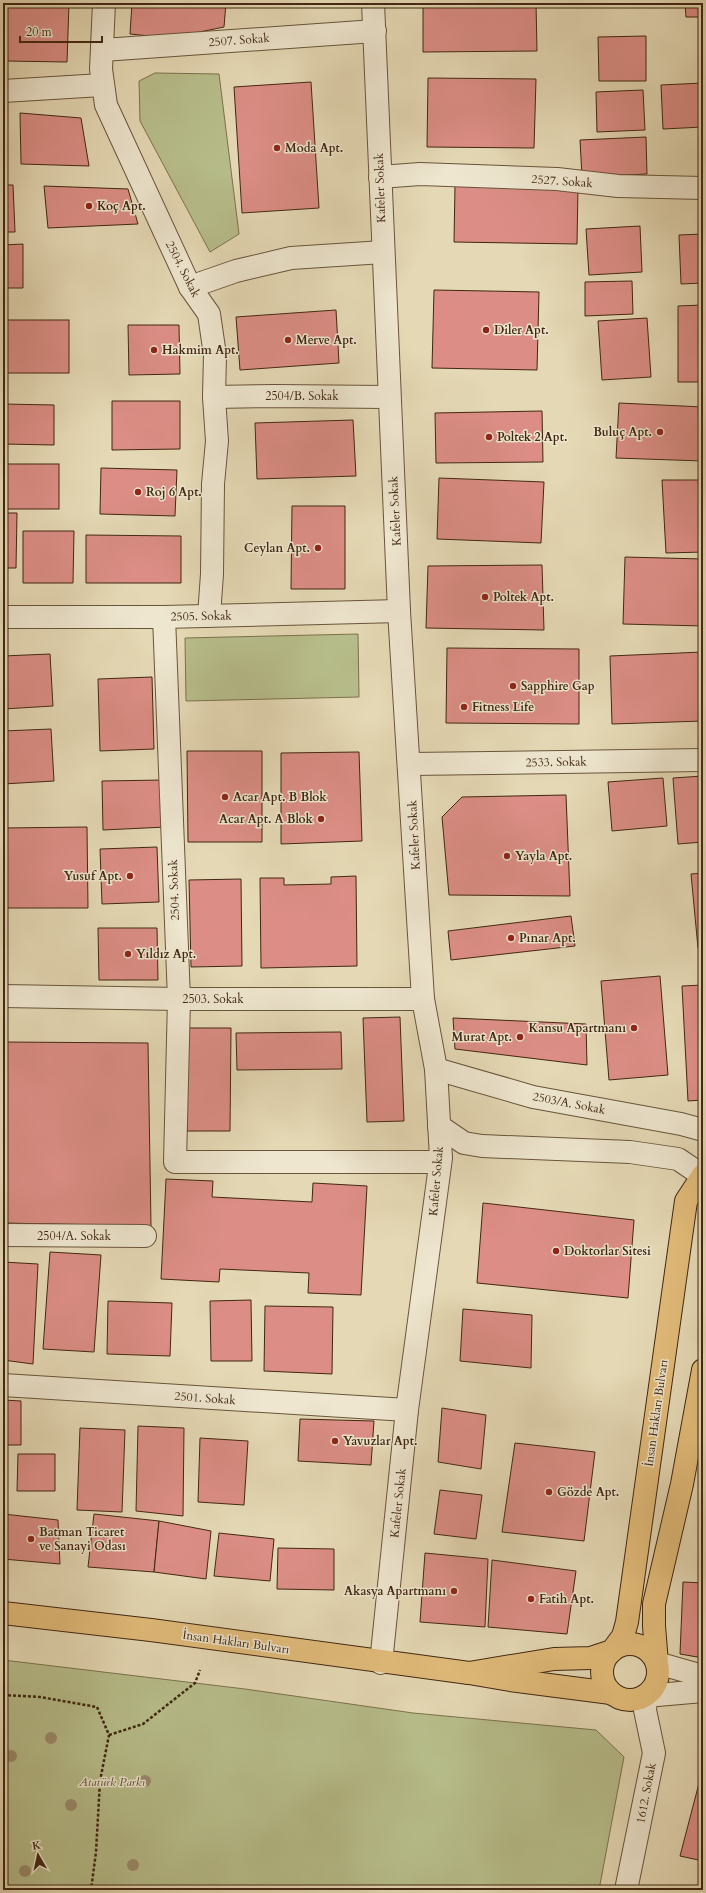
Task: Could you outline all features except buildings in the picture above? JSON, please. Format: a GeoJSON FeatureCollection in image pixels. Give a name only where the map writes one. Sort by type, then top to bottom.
{"type":"FeatureCollection","features":[{"type":"Feature","properties":{"kind":"main road","name":"İnsan Hakları Bulvarı"},"geometry":{"type":"LineString","coordinates":[[612,1651],[623,1636],[627,1622],[686,1201],[703,1175]]}},
{"type":"Feature","properties":{"kind":"main road"},"geometry":{"type":"LineString","coordinates":[[468,1673],[611,1693],[628,1700],[646,1696],[652,1689],[657,1681],[659,1672],[654,1626],[654,1604],[682,1484],[703,1370]]}},
{"type":"Feature","properties":{"kind":"main road","name":"İnsan Hakları Bulvarı"},"geometry":{"type":"LineString","coordinates":[[3,1613],[151,1630],[468,1673]]}},
{"type":"Feature","properties":{"kind":"main road"},"geometry":{"type":"LineString","coordinates":[[468,1673],[554,1659],[591,1658],[624,1645],[638,1644],[646,1648],[653,1655],[657,1663]]}},
{"type":"Feature","properties":{"kind":"main road"},"geometry":{"type":"LineString","coordinates":[[611,1693],[605,1685],[602,1676],[602,1667],[612,1651]]}},
{"type":"Feature","properties":{"kind":"street","name":"2504. Sokak"},"geometry":{"type":"LineString","coordinates":[[104,3],[102,85],[106,105],[190,287],[209,314],[215,355],[214,397],[217,441],[213,484],[212,574],[209,616]]}},
{"type":"Feature","properties":{"kind":"street","name":"Kafeler Sokak"},"geometry":{"type":"LineString","coordinates":[[373,3],[399,611],[424,999],[436,1069],[440,1162],[408,1410],[381,1662]]}},
{"type":"Feature","properties":{"kind":"street","name":"2507. Sokak"},"geometry":{"type":"LineString","coordinates":[[103,50],[375,31]]}},
{"type":"Feature","properties":{"kind":"street"},"geometry":{"type":"LineString","coordinates":[[3,91],[102,85]]}},
{"type":"Feature","properties":{"kind":"street","name":"2527. Sokak"},"geometry":{"type":"LineString","coordinates":[[380,177],[420,174],[557,179],[618,186],[703,188]]}},
{"type":"Feature","properties":{"kind":"street"},"geometry":{"type":"LineString","coordinates":[[190,287],[236,271],[291,258],[383,252]]}},
{"type":"Feature","properties":{"kind":"street","name":"2504/B. Sokak"},"geometry":{"type":"LineString","coordinates":[[214,397],[389,397]]}},
{"type":"Feature","properties":{"kind":"street","name":"2505. Sokak"},"geometry":{"type":"LineString","coordinates":[[3,617],[164,617],[399,611]]}},
{"type":"Feature","properties":{"kind":"street","name":"2504. Sokak"},"geometry":{"type":"LineString","coordinates":[[164,617],[179,1000],[175,1162],[440,1162]]}},
{"type":"Feature","properties":{"kind":"street","name":"2533. Sokak"},"geometry":{"type":"LineString","coordinates":[[410,764],[703,760]]}},
{"type":"Feature","properties":{"kind":"street","name":"2503. Sokak"},"geometry":{"type":"LineString","coordinates":[[3,996],[179,1000],[424,999]]}},
{"type":"Feature","properties":{"kind":"street","name":"2503/A. Sokak"},"geometry":{"type":"LineString","coordinates":[[436,1069],[533,1097],[681,1124],[703,1130]]}},
{"type":"Feature","properties":{"kind":"street"},"geometry":{"type":"LineString","coordinates":[[439,1126],[464,1143],[482,1146],[630,1152],[678,1160],[703,1175]]}},
{"type":"Feature","properties":{"kind":"street","name":"2504/A. Sokak"},"geometry":{"type":"LineString","coordinates":[[3,1235],[145,1236]]}},
{"type":"Feature","properties":{"kind":"street","name":"2501. Sokak"},"geometry":{"type":"LineString","coordinates":[[3,1385],[408,1410]]}},
{"type":"Feature","properties":{"kind":"street"},"geometry":{"type":"LineString","coordinates":[[657,1663],[703,1676]]}},
{"type":"Feature","properties":{"kind":"street"},"geometry":{"type":"LineString","coordinates":[[646,1696],[703,1691]]}},
{"type":"Feature","properties":{"kind":"street","name":"1612. Sokak"},"geometry":{"type":"LineString","coordinates":[[626,1890],[654,1753],[645,1710],[646,1696]]}},
{"type":"Feature","properties":{"kind":"path"},"geometry":{"type":"LineString","coordinates":[[109,1735],[143,1724],[195,1683],[200,1670]]}},
{"type":"Feature","properties":{"kind":"path"},"geometry":{"type":"LineString","coordinates":[[3,1695],[40,1697],[97,1707],[109,1735],[100,1781],[96,1852],[91,1890]]}},
{"type":"Feature","properties":{"kind":"green space"},"geometry":{"type":"Polygon","coordinates":[[[155,73],[219,74],[239,234],[210,252],[140,121],[139,81],[155,73]]]}},
{"type":"Feature","properties":{"kind":"green space"},"geometry":{"type":"Polygon","coordinates":[[[358,634],[359,697],[186,701],[185,638],[358,634]]]}},
{"type":"Feature","properties":{"kind":"green space","name":"Atatürk Parkı"},"geometry":{"type":"Polygon","coordinates":[[[3,1660],[245,1689],[413,1713],[596,1730],[624,1757],[599,1890],[3,1890],[3,1660]]]}},
{"type":"Feature","properties":{"kind":"place","name":"Moda Apt."},"geometry":{"type":"Point","coordinates":[277,148]}},
{"type":"Feature","properties":{"kind":"place","name":"Koç Apt."},"geometry":{"type":"Point","coordinates":[89,206]}},
{"type":"Feature","properties":{"kind":"place","name":"Diler Apt."},"geometry":{"type":"Point","coordinates":[486,330]}},
{"type":"Feature","properties":{"kind":"place","name":"Merve Apt."},"geometry":{"type":"Point","coordinates":[288,340]}},
{"type":"Feature","properties":{"kind":"place","name":"Hakmim Apt."},"geometry":{"type":"Point","coordinates":[154,350]}},
{"type":"Feature","properties":{"kind":"place","name":"Buluç Apt."},"geometry":{"type":"Point","coordinates":[660,432]}},
{"type":"Feature","properties":{"kind":"place","name":"Poltek 2 Apt."},"geometry":{"type":"Point","coordinates":[489,437]}},
{"type":"Feature","properties":{"kind":"place","name":"Roj 6 Apt."},"geometry":{"type":"Point","coordinates":[138,492]}},
{"type":"Feature","properties":{"kind":"place","name":"Ceylan Apt."},"geometry":{"type":"Point","coordinates":[318,548]}},
{"type":"Feature","properties":{"kind":"place","name":"Poltek Apt."},"geometry":{"type":"Point","coordinates":[485,597]}},
{"type":"Feature","properties":{"kind":"place","name":"Sapphire Gap"},"geometry":{"type":"Point","coordinates":[513,686]}},
{"type":"Feature","properties":{"kind":"place","name":"Fitness Life"},"geometry":{"type":"Point","coordinates":[464,707]}},
{"type":"Feature","properties":{"kind":"place","name":"Acar Apt. B Blok"},"geometry":{"type":"Point","coordinates":[225,797]}},
{"type":"Feature","properties":{"kind":"place","name":"Acar Apt. A Blok"},"geometry":{"type":"Point","coordinates":[321,819]}},
{"type":"Feature","properties":{"kind":"place","name":"Yayla Apt."},"geometry":{"type":"Point","coordinates":[507,856]}},
{"type":"Feature","properties":{"kind":"place","name":"Yusuf Apt."},"geometry":{"type":"Point","coordinates":[130,876]}},
{"type":"Feature","properties":{"kind":"place","name":"Pınar Apt."},"geometry":{"type":"Point","coordinates":[511,938]}},
{"type":"Feature","properties":{"kind":"place","name":"Yıldız Apt."},"geometry":{"type":"Point","coordinates":[128,954]}},
{"type":"Feature","properties":{"kind":"place","name":"Kansu Apartmanı"},"geometry":{"type":"Point","coordinates":[634,1028]}},
{"type":"Feature","properties":{"kind":"place","name":"Murat Apt."},"geometry":{"type":"Point","coordinates":[520,1037]}},
{"type":"Feature","properties":{"kind":"place","name":"Doktorlar Sitesi"},"geometry":{"type":"Point","coordinates":[556,1251]}},
{"type":"Feature","properties":{"kind":"place","name":"Yavuzlar Apt."},"geometry":{"type":"Point","coordinates":[335,1441]}},
{"type":"Feature","properties":{"kind":"place","name":"Gözde Apt."},"geometry":{"type":"Point","coordinates":[549,1492]}},
{"type":"Feature","properties":{"kind":"place","name":"Batman Ticaret ve Sanayi Odası"},"geometry":{"type":"Point","coordinates":[31,1539]}},
{"type":"Feature","properties":{"kind":"place","name":"Akasya Apartmanı"},"geometry":{"type":"Point","coordinates":[454,1591]}},
{"type":"Feature","properties":{"kind":"place","name":"Fatih Apt."},"geometry":{"type":"Point","coordinates":[531,1599]}}]}
